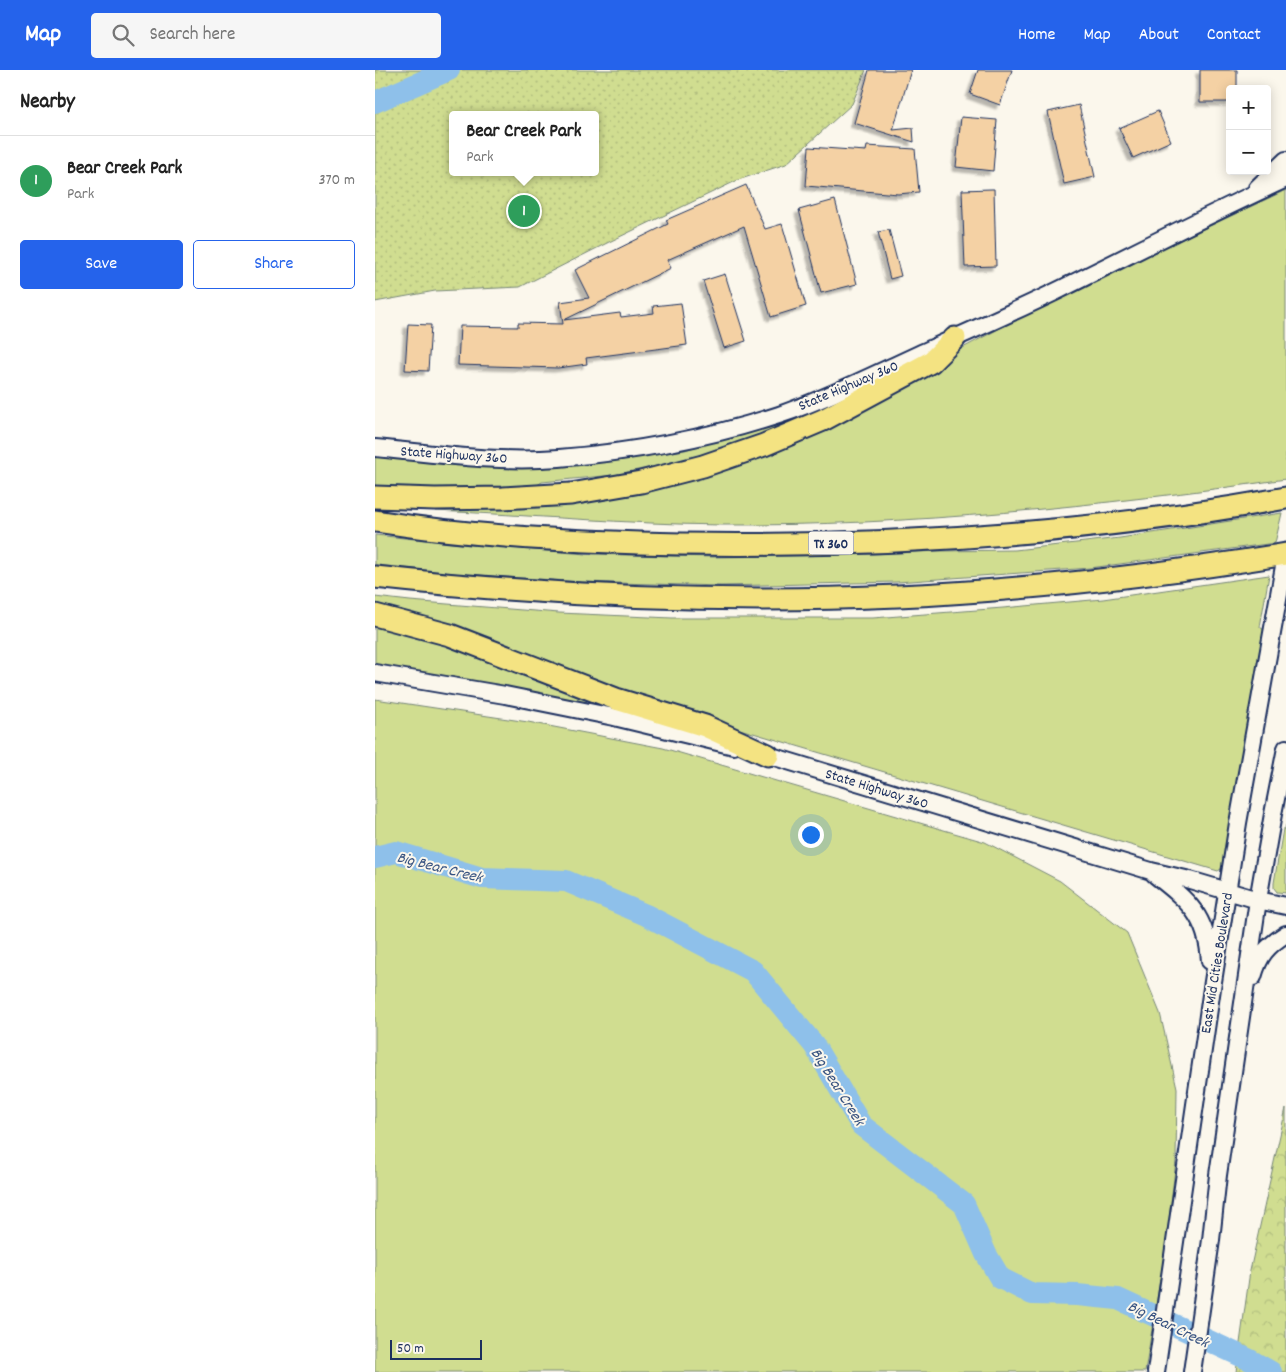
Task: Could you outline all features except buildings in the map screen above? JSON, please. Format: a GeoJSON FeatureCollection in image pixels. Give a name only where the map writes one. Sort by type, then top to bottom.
{"type":"FeatureCollection","features":[{"type":"Feature","properties":{"kind":"highway"},"geometry":{"type":"LineString","coordinates":[[375,497],[435,499],[503,498],[571,494],[641,482],[703,466],[763,445],[823,420],[931,362],[955,338]]}},
{"type":"Feature","properties":{"kind":"highway","name":"TX 360"},"geometry":{"type":"LineString","coordinates":[[375,521],[424,529],[560,540],[741,545],[830,543],[921,540],[1011,534],[1189,513],[1286,498]]}},
{"type":"Feature","properties":{"kind":"highway"},"geometry":{"type":"LineString","coordinates":[[375,578],[454,586],[627,597],[818,598],[898,596],[1041,585],[1168,571],[1286,554]]}},
{"type":"Feature","properties":{"kind":"highway"},"geometry":{"type":"LineString","coordinates":[[375,616],[450,635],[616,699],[705,726],[768,755]]}},
{"type":"Feature","properties":{"kind":"main road"},"geometry":{"type":"LineString","coordinates":[[1249,196],[1286,160]]}},
{"type":"Feature","properties":{"kind":"main road","name":"State Highway 360"},"geometry":{"type":"LineString","coordinates":[[375,448],[445,455],[516,459],[559,458],[663,444],[716,433],[780,414],[822,398],[1056,291],[1286,179]]}},
{"type":"Feature","properties":{"kind":"main road","name":"East Mid Cities Boulevard"},"geometry":{"type":"LineString","coordinates":[[1156,1372],[1227,890],[1256,716],[1286,554]]}},
{"type":"Feature","properties":{"kind":"main road","name":"State Highway 360"},"geometry":{"type":"LineString","coordinates":[[375,673],[505,695],[614,717],[768,755],[1151,871],[1286,906]]}},
{"type":"Feature","properties":{"kind":"main road","name":"East Mid Cities Boulevard"},"geometry":{"type":"LineString","coordinates":[[1192,1372],[1211,1240],[1218,1175],[1258,900],[1286,748]]}},
{"type":"Feature","properties":{"kind":"main road"},"geometry":{"type":"LineString","coordinates":[[1151,871],[1183,897],[1193,909],[1203,927],[1209,944],[1212,988]]}},
{"type":"Feature","properties":{"kind":"main road"},"geometry":{"type":"LineString","coordinates":[[1237,1045],[1255,971],[1264,952],[1286,934]]}},
{"type":"Feature","properties":{"kind":"green space"},"geometry":{"type":"Polygon","coordinates":[[[375,70],[866,70],[852,104],[786,164],[738,180],[520,287],[435,291],[375,302],[375,70]]]}},
{"type":"Feature","properties":{"kind":"green space"},"geometry":{"type":"Polygon","coordinates":[[[1286,190],[1286,479],[1075,506],[864,522],[722,525],[435,511],[435,504],[585,497],[861,407],[957,351],[1059,297],[1286,190]]]}},
{"type":"Feature","properties":{"kind":"green space"},"geometry":{"type":"Polygon","coordinates":[[[817,408],[819,411],[718,450],[671,463],[614,475],[542,482],[532,488],[375,489],[375,457],[438,463],[545,466],[608,462],[685,450],[817,408]]]}},
{"type":"Feature","properties":{"kind":"green space"},"geometry":{"type":"Polygon","coordinates":[[[1282,513],[1275,543],[1090,568],[897,582],[721,586],[584,582],[462,574],[375,565],[375,535],[586,554],[714,557],[849,555],[1015,550],[1120,538],[1282,513]]]}},
{"type":"Feature","properties":{"kind":"green space"},"geometry":{"type":"Polygon","coordinates":[[[1269,575],[1260,627],[1264,630],[1225,859],[1223,858],[1222,864],[1225,865],[1218,871],[733,727],[375,610],[375,597],[559,613],[672,618],[873,618],[1103,599],[1269,575]]]}},
{"type":"Feature","properties":{"kind":"green space"},"geometry":{"type":"Polygon","coordinates":[[[375,622],[420,633],[588,695],[586,703],[375,665],[375,622]]]}},
{"type":"Feature","properties":{"kind":"green space"},"geometry":{"type":"Polygon","coordinates":[[[375,699],[528,722],[663,748],[985,842],[1060,881],[1127,933],[1160,1013],[1177,1088],[1176,1161],[1166,1244],[1145,1372],[375,1372],[375,699]]]}},
{"type":"Feature","properties":{"kind":"green space"},"geometry":{"type":"Polygon","coordinates":[[[1286,825],[1286,893],[1277,892],[1274,888],[1274,883],[1283,829],[1285,829],[1286,825]]]}},
{"type":"Feature","properties":{"kind":"green space"},"geometry":{"type":"Polygon","coordinates":[[[1286,1108],[1286,1372],[1236,1372],[1250,1271],[1286,1108]]]}},
{"type":"Feature","properties":{"kind":"waterway"},"geometry":{"type":"LineString","coordinates":[[375,102],[449,70]]}},
{"type":"Feature","properties":{"kind":"waterway","name":"Big Bear Creek"},"geometry":{"type":"LineString","coordinates":[[375,857],[396,852],[482,878],[566,881],[646,915],[753,971],[814,1045],[861,1125],[964,1204],[986,1254],[1000,1278],[1032,1294],[1077,1295],[1118,1299],[1250,1360],[1271,1372]]}},
{"type":"Feature","properties":{"kind":"place","name":"Bear Creek Park"},"geometry":{"type":"Point","coordinates":[524,211]}}]}
